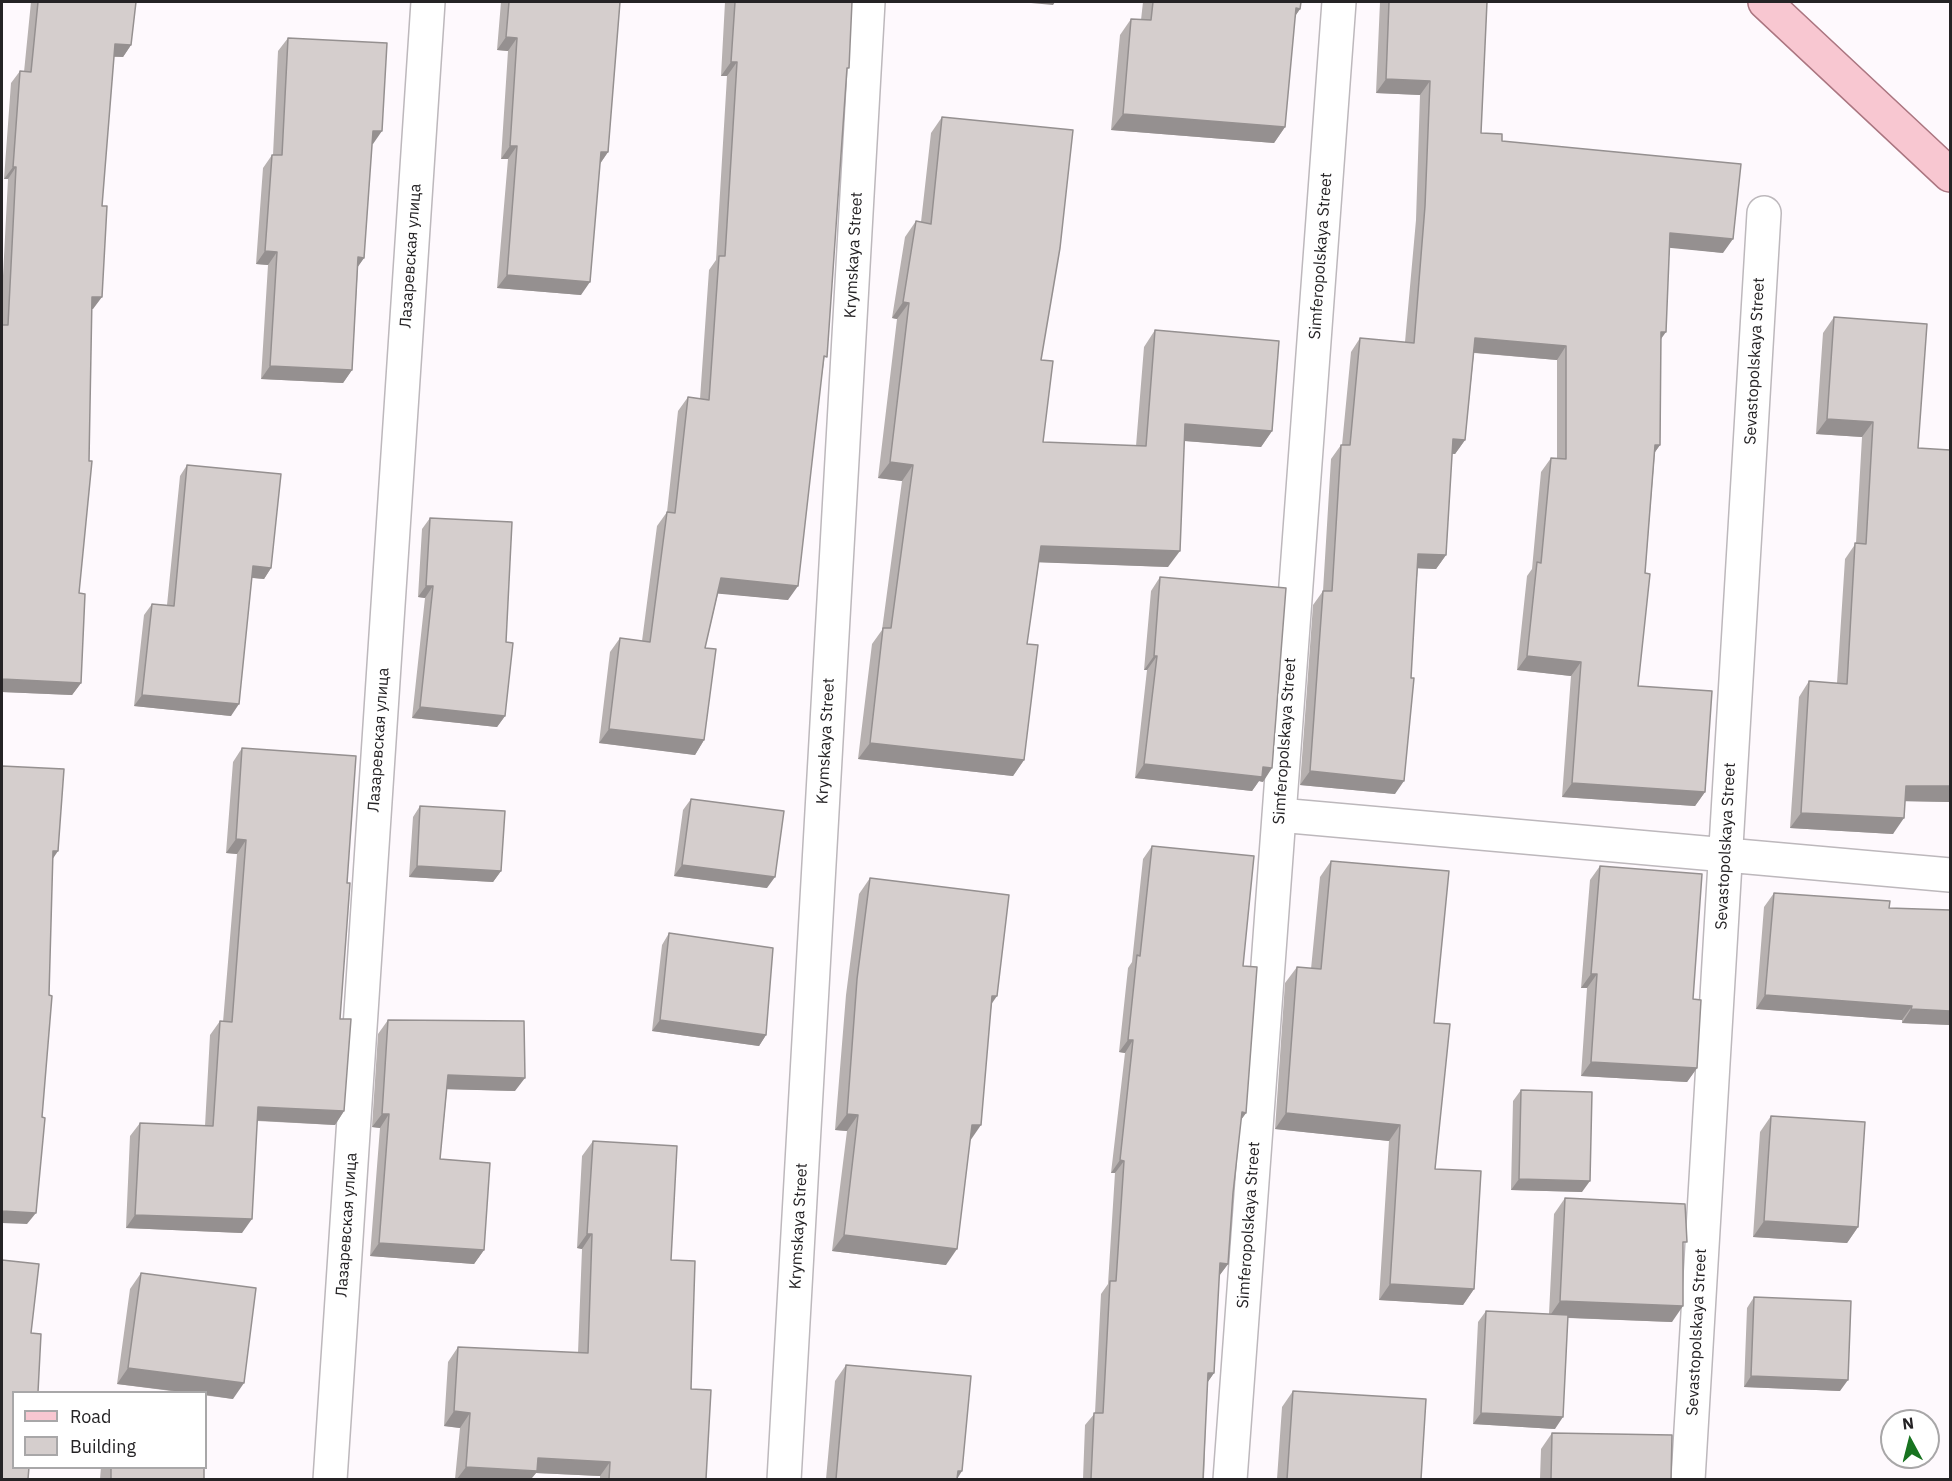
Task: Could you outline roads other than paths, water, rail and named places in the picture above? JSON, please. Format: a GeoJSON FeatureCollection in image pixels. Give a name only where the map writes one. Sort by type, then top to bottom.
{"type":"FeatureCollection","features":[{"type":"Feature","properties":{"kind":"main road"},"geometry":{"type":"LineString","coordinates":[[1765,2],[1950,175]]}},
{"type":"Feature","properties":{"kind":"street","name":"Лазаревская улица"},"geometry":{"type":"LineString","coordinates":[[330,1479],[428,2]]}},
{"type":"Feature","properties":{"kind":"street","name":"Krymskaya Street"},"geometry":{"type":"LineString","coordinates":[[784,1479],[868,2]]}},
{"type":"Feature","properties":{"kind":"street","name":"Simferopolskaya Street"},"geometry":{"type":"LineString","coordinates":[[1230,1479],[1339,2]]}},
{"type":"Feature","properties":{"kind":"street","name":"Sevastopolskaya Street"},"geometry":{"type":"LineString","coordinates":[[1688,1479],[1764,213]]}},
{"type":"Feature","properties":{"kind":"street"},"geometry":{"type":"LineString","coordinates":[[1280,815],[1950,875]]}}]}
